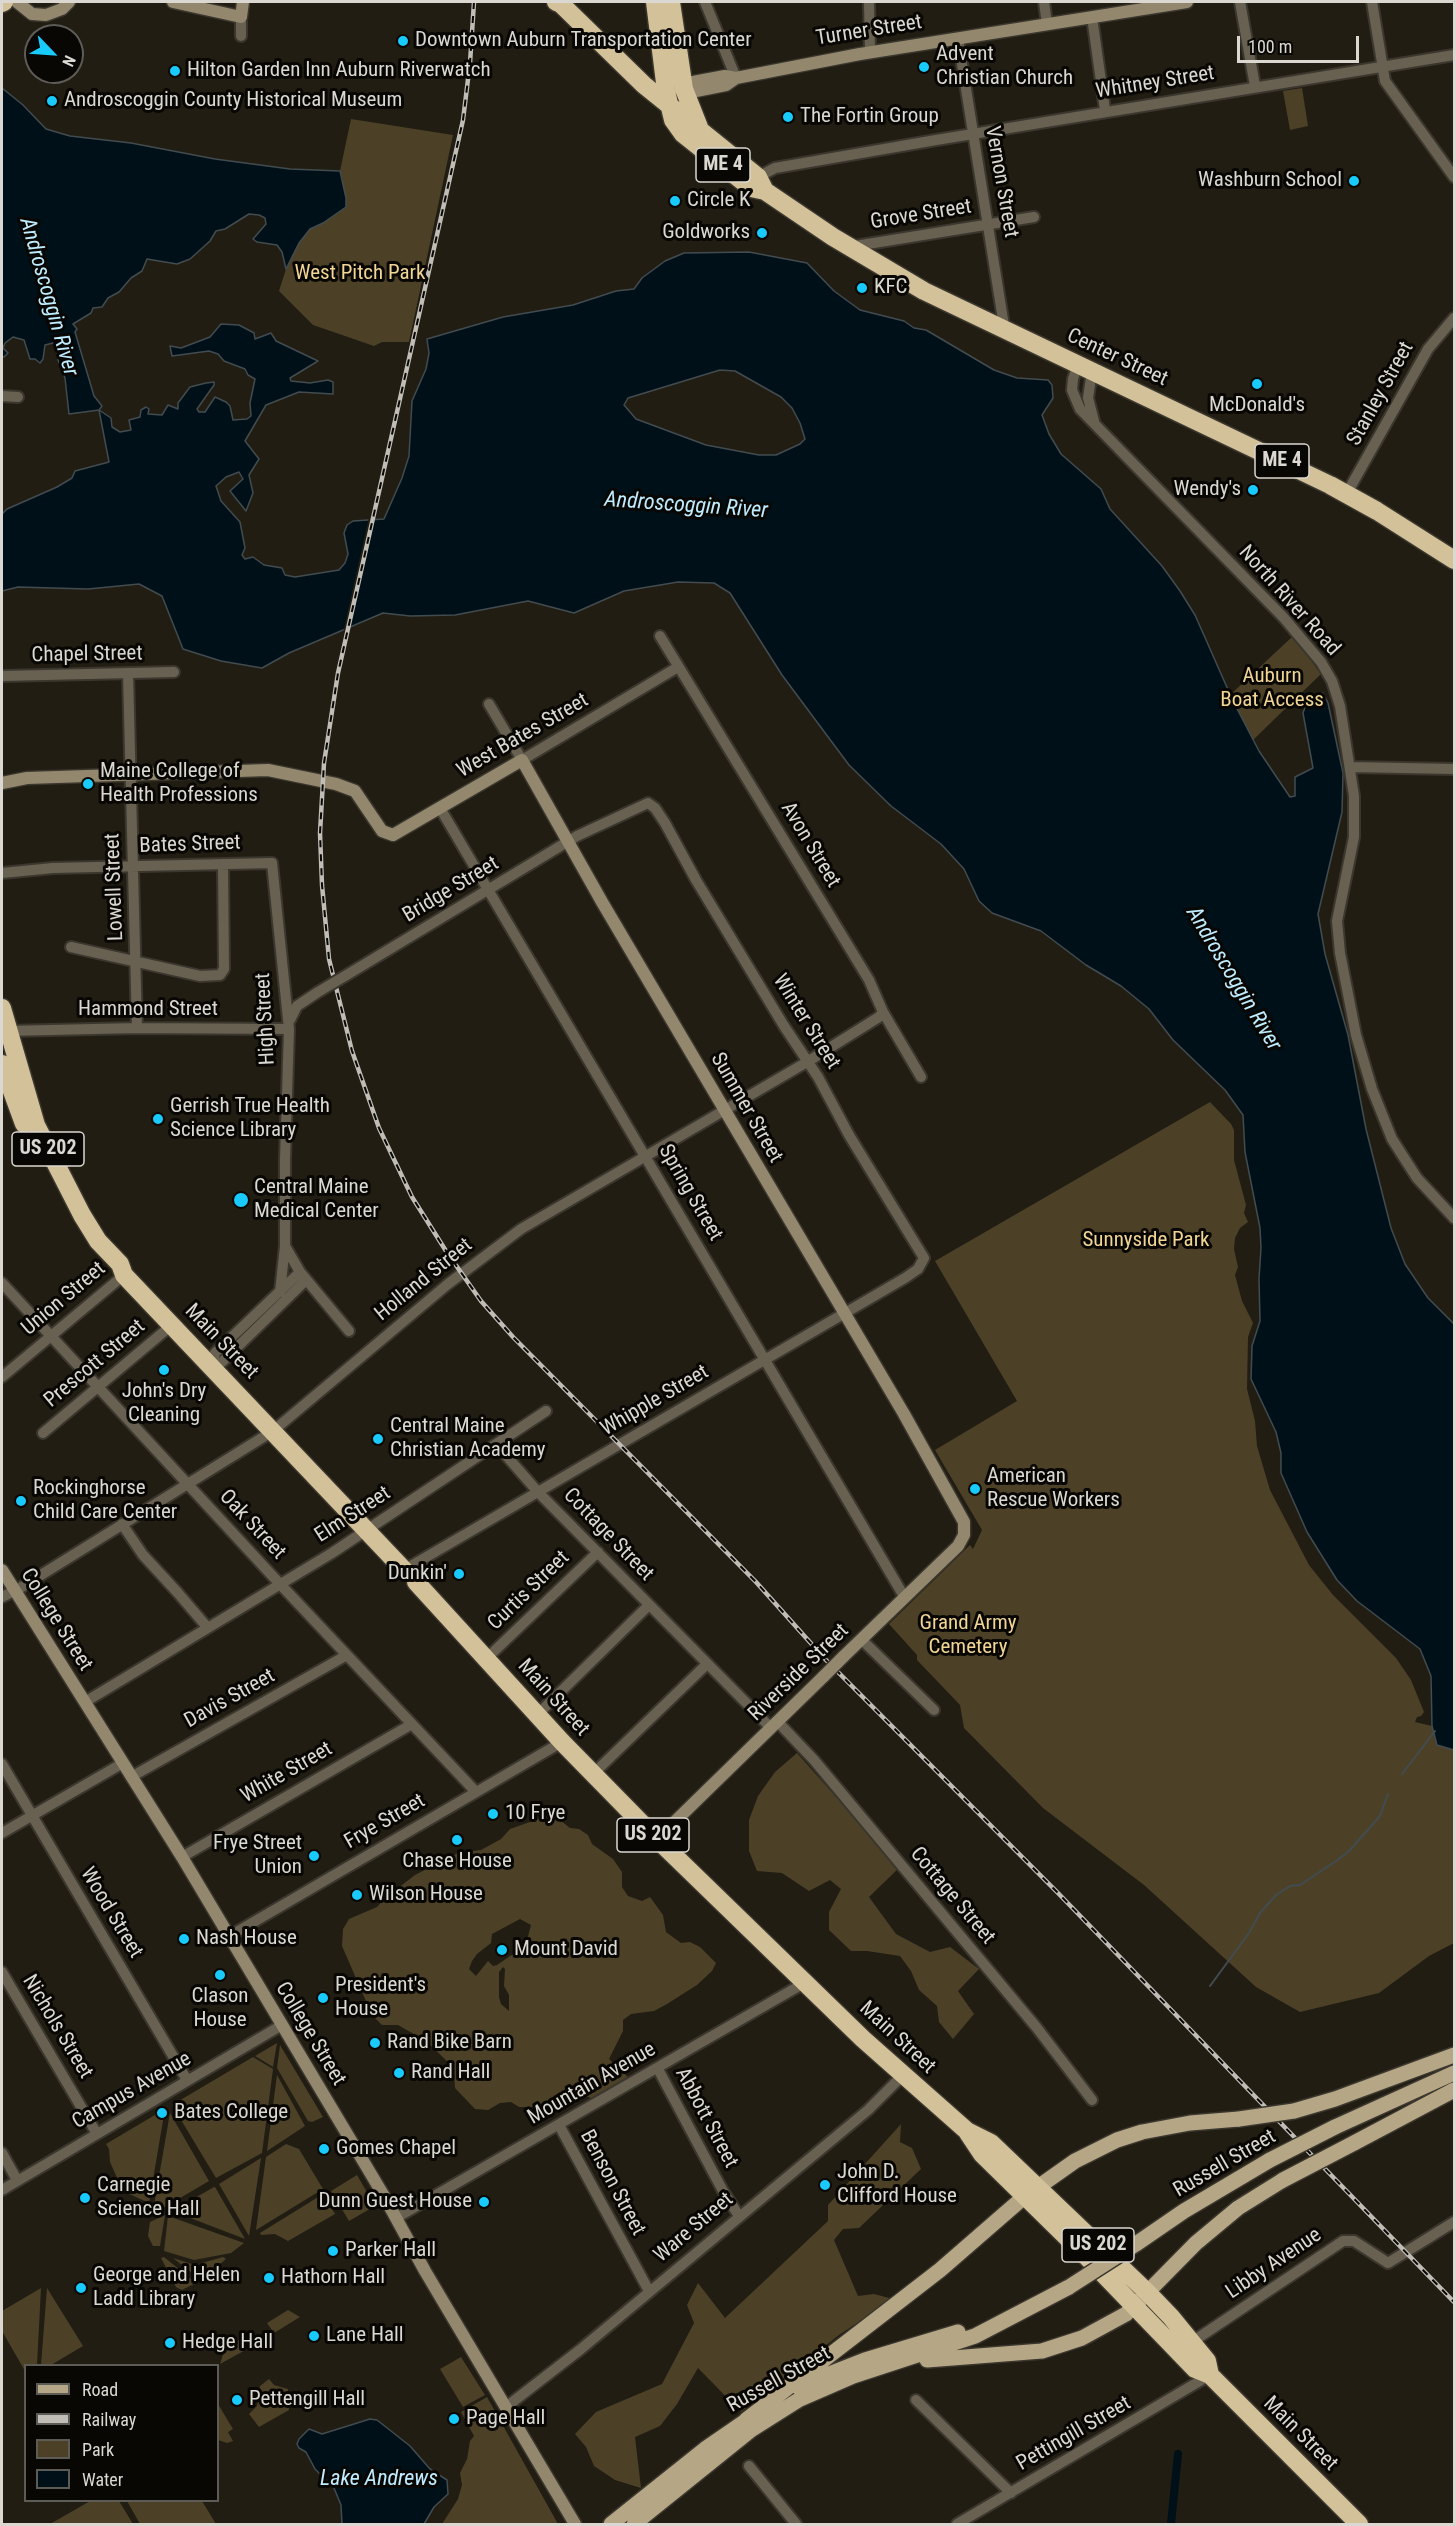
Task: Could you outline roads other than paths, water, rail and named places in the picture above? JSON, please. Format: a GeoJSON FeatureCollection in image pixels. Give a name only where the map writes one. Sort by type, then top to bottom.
{"type":"FeatureCollection","features":[{"type":"Feature","properties":{"kind":"highway"},"geometry":{"type":"LineString","coordinates":[[549,2],[553,11],[662,94]]}},
{"type":"Feature","properties":{"kind":"highway"},"geometry":{"type":"LineString","coordinates":[[556,2],[662,94],[692,133]]}},
{"type":"Feature","properties":{"kind":"highway","name":"ME 4"},"geometry":{"type":"LineString","coordinates":[[659,2],[662,94]]}},
{"type":"Feature","properties":{"kind":"highway","name":"Center Street"},"geometry":{"type":"LineString","coordinates":[[662,94],[675,125],[692,133],[751,188],[761,184],[848,247],[924,291],[1005,332],[1347,493],[1455,560]]}},
{"type":"Feature","properties":{"kind":"highway","name":"Main Street"},"geometry":{"type":"LineString","coordinates":[[3,1020],[30,1107],[48,1149],[90,1229],[120,1264],[124,1275]]}},
{"type":"Feature","properties":{"kind":"highway","name":"Main Street"},"geometry":{"type":"LineString","coordinates":[[2,1064],[26,1128],[76,1224],[109,1265],[124,1275],[173,1324],[487,1658],[562,1742],[657,1839],[863,2039],[967,2131],[982,2154],[1031,2192],[1148,2294],[1185,2347],[1195,2369],[1210,2375],[1359,2524]]}},
{"type":"Feature","properties":{"kind":"highway","name":"Main Street"},"geometry":{"type":"LineString","coordinates":[[1031,2192],[1135,2306],[1185,2347]]}},
{"type":"Feature","properties":{"kind":"main road"},"geometry":{"type":"LineString","coordinates":[[746,2420],[940,2270],[1031,2192],[1075,2161],[1117,2140],[1164,2127],[1294,2111],[1335,2099],[1455,2055]]}},
{"type":"Feature","properties":{"kind":"main road","name":"Russell Street"},"geometry":{"type":"LineString","coordinates":[[634,2524],[751,2430],[781,2410],[816,2391],[975,2336],[1069,2287],[1192,2206],[1270,2160],[1335,2127],[1455,2073]]}},
{"type":"Feature","properties":{"kind":"main road"},"geometry":{"type":"LineString","coordinates":[[880,2368],[934,2359],[1042,2350],[1082,2338],[1126,2314],[1196,2243],[1238,2208],[1283,2180],[1455,2090]]}},
{"type":"Feature","properties":{"kind":"main road","name":"Russell Street"},"geometry":{"type":"LineString","coordinates":[[611,2524],[705,2449],[746,2420],[819,2378],[865,2360],[1026,2309]]}},
{"type":"Feature","properties":{"kind":"street"},"geometry":{"type":"LineString","coordinates":[[17,2],[32,14],[39,15],[55,12],[69,2]]}},
{"type":"Feature","properties":{"kind":"street"},"geometry":{"type":"LineString","coordinates":[[28,2],[39,15]]}},
{"type":"Feature","properties":{"kind":"street"},"geometry":{"type":"LineString","coordinates":[[173,2],[241,17]]}},
{"type":"Feature","properties":{"kind":"street"},"geometry":{"type":"LineString","coordinates":[[241,36],[243,2]]}},
{"type":"Feature","properties":{"kind":"street"},"geometry":{"type":"LineString","coordinates":[[705,2],[736,78]]}},
{"type":"Feature","properties":{"kind":"street"},"geometry":{"type":"LineString","coordinates":[[869,2],[870,52]]}},
{"type":"Feature","properties":{"kind":"street"},"geometry":{"type":"LineString","coordinates":[[1044,2],[1047,24]]}},
{"type":"Feature","properties":{"kind":"street","name":"Turner Street"},"geometry":{"type":"LineString","coordinates":[[662,94],[693,82],[725,76],[736,78],[870,52],[1187,2]]}},
{"type":"Feature","properties":{"kind":"street"},"geometry":{"type":"LineString","coordinates":[[1240,2],[1255,86]]}},
{"type":"Feature","properties":{"kind":"street"},"geometry":{"type":"LineString","coordinates":[[1372,2],[1385,81],[1455,177]]}},
{"type":"Feature","properties":{"kind":"street"},"geometry":{"type":"LineString","coordinates":[[1092,17],[1105,110]]}},
{"type":"Feature","properties":{"kind":"street","name":"Vernon Street"},"geometry":{"type":"LineString","coordinates":[[958,39],[1005,332]]}},
{"type":"Feature","properties":{"kind":"street","name":"Whitney Street"},"geometry":{"type":"LineString","coordinates":[[761,184],[775,168],[1105,110],[1455,55]]}},
{"type":"Feature","properties":{"kind":"street","name":"Grove Street"},"geometry":{"type":"LineString","coordinates":[[848,247],[1034,217]]}},
{"type":"Feature","properties":{"kind":"street","name":"Stanley Street"},"geometry":{"type":"LineString","coordinates":[[1347,493],[1428,349],[1455,318]]}},
{"type":"Feature","properties":{"kind":"street"},"geometry":{"type":"LineString","coordinates":[[1085,368],[1088,398],[1094,421]]}},
{"type":"Feature","properties":{"kind":"street","name":"North River Road"},"geometry":{"type":"LineString","coordinates":[[1085,368],[1073,379],[1074,397],[1085,415],[1094,421],[1284,618],[1322,662],[1338,700],[1350,767],[1355,821],[1337,921],[1340,953],[1356,1035],[1372,1089],[1392,1139],[1417,1178],[1455,1218]]}},
{"type":"Feature","properties":{"kind":"street"},"geometry":{"type":"LineString","coordinates":[[2,396],[18,397]]}},
{"type":"Feature","properties":{"kind":"street","name":"Avon Street"},"geometry":{"type":"LineString","coordinates":[[660,636],[777,825],[869,980],[883,1012],[921,1077]]}},
{"type":"Feature","properties":{"kind":"street","name":"West Bates Street"},"geometry":{"type":"LineString","coordinates":[[130,774],[259,769],[336,784],[359,794],[380,829],[387,835],[399,832],[678,667]]}},
{"type":"Feature","properties":{"kind":"street","name":"Chapel Street"},"geometry":{"type":"LineString","coordinates":[[2,676],[174,672]]}},
{"type":"Feature","properties":{"kind":"street","name":"Lowell Street"},"geometry":{"type":"LineString","coordinates":[[128,673],[137,1028]]}},
{"type":"Feature","properties":{"kind":"street","name":"Summer Street"},"geometry":{"type":"LineString","coordinates":[[489,705],[960,1512],[964,1522],[964,1532]]}},
{"type":"Feature","properties":{"kind":"street"},"geometry":{"type":"LineString","coordinates":[[1350,767],[1455,769]]}},
{"type":"Feature","properties":{"kind":"street"},"geometry":{"type":"LineString","coordinates":[[2,783],[27,778],[130,774]]}},
{"type":"Feature","properties":{"kind":"street","name":"Bridge Street"},"geometry":{"type":"LineString","coordinates":[[290,1029],[293,1010],[300,1003],[568,842],[643,804],[652,805]]}},
{"type":"Feature","properties":{"kind":"street","name":"Winter Street"},"geometry":{"type":"LineString","coordinates":[[652,805],[658,811],[696,880],[922,1254],[923,1262]]}},
{"type":"Feature","properties":{"kind":"street","name":"Spring Street"},"geometry":{"type":"LineString","coordinates":[[440,808],[905,1598]]}},
{"type":"Feature","properties":{"kind":"street","name":"Bates Street"},"geometry":{"type":"LineString","coordinates":[[2,873],[53,868],[272,863]]}},
{"type":"Feature","properties":{"kind":"street","name":"High Street"},"geometry":{"type":"LineString","coordinates":[[272,863],[290,1029],[285,1160],[285,1246],[280,1292]]}},
{"type":"Feature","properties":{"kind":"street"},"geometry":{"type":"LineString","coordinates":[[71,947],[200,976],[216,977],[222,974],[224,969],[223,864]]}},
{"type":"Feature","properties":{"kind":"street","name":"Holland Street"},"geometry":{"type":"LineString","coordinates":[[2,1597],[273,1431],[448,1284],[510,1237],[807,1062],[879,1017],[883,1012]]}},
{"type":"Feature","properties":{"kind":"street","name":"Hammond Street"},"geometry":{"type":"LineString","coordinates":[[3,1020],[137,1028],[290,1029]]}},
{"type":"Feature","properties":{"kind":"street","name":"High Street"},"geometry":{"type":"LineString","coordinates":[[285,1246],[303,1276],[350,1330]]}},
{"type":"Feature","properties":{"kind":"street","name":"Whipple Street"},"geometry":{"type":"LineString","coordinates":[[410,1576],[538,1492],[905,1278],[923,1262]]}},
{"type":"Feature","properties":{"kind":"street","name":"Union Street"},"geometry":{"type":"LineString","coordinates":[[2,1377],[124,1275]]}},
{"type":"Feature","properties":{"kind":"street"},"geometry":{"type":"LineString","coordinates":[[212,1365],[215,1353],[280,1292],[303,1276]]}},
{"type":"Feature","properties":{"kind":"street"},"geometry":{"type":"LineString","coordinates":[[212,1365],[222,1362],[303,1276]]}},
{"type":"Feature","properties":{"kind":"street","name":"Oak Street"},"geometry":{"type":"LineString","coordinates":[[2,1283],[97,1388],[476,1792]]}},
{"type":"Feature","properties":{"kind":"street","name":"Prescott Street"},"geometry":{"type":"LineString","coordinates":[[43,1433],[173,1324]]}},
{"type":"Feature","properties":{"kind":"street","name":"Elm Street"},"geometry":{"type":"LineString","coordinates":[[85,1702],[332,1553],[546,1411]]}},
{"type":"Feature","properties":{"kind":"street","name":"Cottage Street"},"geometry":{"type":"LineString","coordinates":[[496,1444],[538,1492],[707,1664],[814,1760],[1030,2020],[1092,2100]]}},
{"type":"Feature","properties":{"kind":"street"},"geometry":{"type":"LineString","coordinates":[[122,1524],[143,1556],[207,1627]]}},
{"type":"Feature","properties":{"kind":"street","name":"Riverside Street"},"geometry":{"type":"LineString","coordinates":[[657,1839],[958,1546],[964,1532]]}},
{"type":"Feature","properties":{"kind":"street","name":"Curtis Street"},"geometry":{"type":"LineString","coordinates":[[487,1658],[598,1552]]}},
{"type":"Feature","properties":{"kind":"street","name":"College Street"},"geometry":{"type":"LineString","coordinates":[[2,1570],[182,1857],[574,2524]]}},
{"type":"Feature","properties":{"kind":"street"},"geometry":{"type":"LineString","coordinates":[[537,1715],[649,1605]]}},
{"type":"Feature","properties":{"kind":"street"},"geometry":{"type":"LineString","coordinates":[[862,1640],[934,1710]]}},
{"type":"Feature","properties":{"kind":"street","name":"Davis Street"},"geometry":{"type":"LineString","coordinates":[[132,1777],[347,1655]]}},
{"type":"Feature","properties":{"kind":"street"},"geometry":{"type":"LineString","coordinates":[[593,1774],[707,1664]]}},
{"type":"Feature","properties":{"kind":"street","name":"White Street"},"geometry":{"type":"LineString","coordinates":[[182,1857],[412,1724]]}},
{"type":"Feature","properties":{"kind":"street","name":"Frye Street"},"geometry":{"type":"LineString","coordinates":[[228,1937],[562,1742]]}},
{"type":"Feature","properties":{"kind":"street"},"geometry":{"type":"LineString","coordinates":[[2,1833],[123,1763]]}},
{"type":"Feature","properties":{"kind":"street","name":"Wood Street"},"geometry":{"type":"LineString","coordinates":[[2,1764],[187,2080]]}},
{"type":"Feature","properties":{"kind":"street","name":"Nichols Street"},"geometry":{"type":"LineString","coordinates":[[2,1972],[97,2134]]}},
{"type":"Feature","properties":{"kind":"street","name":"Mountain Avenue"},"geometry":{"type":"LineString","coordinates":[[396,2218],[806,1982]]}},
{"type":"Feature","properties":{"kind":"street","name":"Campus Avenue"},"geometry":{"type":"LineString","coordinates":[[2,2190],[282,2025]]}},
{"type":"Feature","properties":{"kind":"street","name":"Abbott Street"},"geometry":{"type":"LineString","coordinates":[[658,2068],[723,2191],[739,2216]]}},
{"type":"Feature","properties":{"kind":"street","name":"Ware Street"},"geometry":{"type":"LineString","coordinates":[[506,2407],[547,2376],[868,2110],[903,2075]]}},
{"type":"Feature","properties":{"kind":"street","name":"Benson Street"},"geometry":{"type":"LineString","coordinates":[[558,2125],[649,2291]]}},
{"type":"Feature","properties":{"kind":"street"},"geometry":{"type":"LineString","coordinates":[[2,2153],[17,2180]]}},
{"type":"Feature","properties":{"kind":"street","name":"Libby Avenue"},"geometry":{"type":"LineString","coordinates":[[1185,2347],[1343,2241],[1354,2241],[1388,2263],[1455,2222]]}},
{"type":"Feature","properties":{"kind":"street","name":"Pettingill Street"},"geometry":{"type":"LineString","coordinates":[[957,2524],[1210,2375]]}},
{"type":"Feature","properties":{"kind":"street"},"geometry":{"type":"LineString","coordinates":[[916,2400],[1011,2493]]}},
{"type":"Feature","properties":{"kind":"street"},"geometry":{"type":"LineString","coordinates":[[749,2466],[796,2524]]}},
{"type":"Feature","properties":{"kind":"water","name":"Androscoggin River"},"geometry":{"type":"Polygon","coordinates":[[[2,88],[23,105],[46,129],[70,136],[131,143],[215,159],[290,169],[340,171],[346,207],[310,229],[299,243],[286,269],[282,252],[277,245],[257,242],[253,239],[266,224],[265,218],[249,214],[225,229],[216,231],[210,241],[190,259],[177,264],[147,259],[142,271],[131,278],[119,292],[108,298],[102,307],[93,308],[91,313],[73,324],[77,329],[75,332],[94,396],[102,406],[99,410],[69,414],[65,378],[53,343],[45,345],[43,359],[40,363],[35,359],[30,359],[24,340],[13,337],[5,343],[3,348],[8,353],[2,357],[2,88]]]}},
{"type":"Feature","properties":{"kind":"water","name":"Androscoggin River"},"geometry":{"type":"Polygon","coordinates":[[[749,252],[807,263],[834,291],[860,310],[904,321],[914,328],[926,330],[994,370],[1017,378],[1048,380],[1052,385],[1053,398],[1042,415],[1049,434],[1061,454],[1101,489],[1110,509],[1162,566],[1180,591],[1195,615],[1233,701],[1259,751],[1290,797],[1295,796],[1295,777],[1313,768],[1303,713],[1307,702],[1313,695],[1323,693],[1328,703],[1343,773],[1342,812],[1318,914],[1325,954],[1348,1035],[1366,1129],[1391,1228],[1405,1264],[1428,1298],[1454,1324],[1454,1750],[1437,1745],[1432,1726],[1431,1676],[1420,1649],[1357,1601],[1337,1580],[1307,1532],[1281,1473],[1281,1453],[1276,1432],[1251,1379],[1252,1346],[1260,1321],[1261,1248],[1260,1228],[1245,1152],[1243,1115],[1225,1090],[1173,1040],[1149,1009],[1121,986],[1086,965],[1041,931],[992,913],[979,901],[964,869],[941,844],[891,806],[849,765],[782,675],[730,593],[714,583],[678,582],[624,591],[574,613],[528,601],[455,615],[410,616],[383,613],[289,653],[262,668],[221,661],[183,649],[162,596],[139,584],[88,589],[18,587],[2,591],[2,514],[7,509],[57,487],[72,478],[75,471],[109,462],[99,410],[111,418],[112,427],[120,432],[131,430],[129,420],[140,417],[141,410],[146,407],[149,409],[148,414],[162,415],[168,405],[178,409],[178,403],[190,387],[214,382],[197,409],[199,412],[205,412],[215,397],[230,406],[233,420],[247,419],[251,416],[250,403],[255,379],[248,375],[245,369],[224,361],[218,354],[209,351],[172,356],[170,346],[181,348],[210,337],[221,324],[239,325],[254,333],[255,339],[271,333],[276,341],[318,361],[290,378],[291,381],[310,383],[328,380],[333,382],[333,394],[299,392],[266,405],[245,441],[259,459],[249,475],[253,493],[246,511],[230,491],[243,479],[239,472],[226,477],[216,486],[221,501],[240,522],[245,548],[242,555],[245,559],[253,557],[264,565],[282,568],[285,575],[295,577],[339,570],[348,554],[344,533],[347,525],[353,521],[384,519],[402,478],[409,456],[412,401],[426,369],[429,353],[427,339],[503,317],[573,305],[616,291],[634,289],[642,278],[665,261],[684,253],[749,252]],[[720,370],[628,398],[624,405],[636,419],[706,445],[759,455],[776,455],[800,444],[805,439],[792,408],[781,397],[735,371],[720,370]]]}},
{"type":"Feature","properties":{"kind":"water","name":"Lake Andrews"},"geometry":{"type":"Polygon","coordinates":[[[370,2419],[377,2420],[410,2446],[430,2469],[447,2480],[448,2494],[434,2507],[424,2524],[342,2524],[341,2505],[334,2488],[315,2469],[306,2452],[297,2444],[309,2429],[322,2434],[370,2419]]]}},
{"type":"Feature","properties":{"kind":"waterway"},"geometry":{"type":"LineString","coordinates":[[1402,1774],[1435,1731]]}},
{"type":"Feature","properties":{"kind":"waterway"},"geometry":{"type":"LineString","coordinates":[[1210,1986],[1249,1933],[1260,1913],[1276,1895],[1290,1886],[1300,1885],[1350,1850],[1380,1816],[1388,1794]]}},
{"type":"Feature","properties":{"kind":"waterway"},"geometry":{"type":"LineString","coordinates":[[1171,2524],[1178,2454]]}},
{"type":"Feature","properties":{"kind":"railway"},"geometry":{"type":"LineString","coordinates":[[474,2],[463,120],[338,673],[324,763],[320,833],[329,959],[352,1051],[379,1128],[412,1197],[446,1251],[481,1301],[513,1337],[756,1582],[825,1659],[1057,1892],[1454,2302]]}},
{"type":"Feature","properties":{"kind":"place","name":"Downtown Auburn Transportation Center"},"geometry":{"type":"Point","coordinates":[403,41]}},
{"type":"Feature","properties":{"kind":"place","name":"Advent Christian Church"},"geometry":{"type":"Point","coordinates":[924,67]}},
{"type":"Feature","properties":{"kind":"place","name":"Hilton Garden Inn Auburn Riverwatch"},"geometry":{"type":"Point","coordinates":[175,71]}},
{"type":"Feature","properties":{"kind":"place","name":"Androscoggin County Historical Museum"},"geometry":{"type":"Point","coordinates":[52,101]}},
{"type":"Feature","properties":{"kind":"place","name":"The Fortin Group"},"geometry":{"type":"Point","coordinates":[788,117]}},
{"type":"Feature","properties":{"kind":"place","name":"Washburn School"},"geometry":{"type":"Point","coordinates":[1354,181]}},
{"type":"Feature","properties":{"kind":"place","name":"Circle K"},"geometry":{"type":"Point","coordinates":[675,201]}},
{"type":"Feature","properties":{"kind":"place","name":"Goldworks"},"geometry":{"type":"Point","coordinates":[762,233]}},
{"type":"Feature","properties":{"kind":"place","name":"KFC"},"geometry":{"type":"Point","coordinates":[862,288]}},
{"type":"Feature","properties":{"kind":"place","name":"McDonald's"},"geometry":{"type":"Point","coordinates":[1257,384]}},
{"type":"Feature","properties":{"kind":"place","name":"Wendy's"},"geometry":{"type":"Point","coordinates":[1253,490]}},
{"type":"Feature","properties":{"kind":"place","name":"Maine College of Health Professions"},"geometry":{"type":"Point","coordinates":[88,784]}},
{"type":"Feature","properties":{"kind":"place","name":"Gerrish True Health Science Library"},"geometry":{"type":"Point","coordinates":[158,1119]}},
{"type":"Feature","properties":{"kind":"place","name":"Central Maine Medical Center"},"geometry":{"type":"Point","coordinates":[241,1200]}},
{"type":"Feature","properties":{"kind":"place","name":"John's Dry Cleaning"},"geometry":{"type":"Point","coordinates":[164,1370]}},
{"type":"Feature","properties":{"kind":"place","name":"Central Maine Christian Academy"},"geometry":{"type":"Point","coordinates":[378,1439]}},
{"type":"Feature","properties":{"kind":"place","name":"American Rescue Workers"},"geometry":{"type":"Point","coordinates":[975,1489]}},
{"type":"Feature","properties":{"kind":"place","name":"Rockinghorse Child Care Center"},"geometry":{"type":"Point","coordinates":[21,1501]}},
{"type":"Feature","properties":{"kind":"place","name":"Dunkin'"},"geometry":{"type":"Point","coordinates":[459,1574]}},
{"type":"Feature","properties":{"kind":"place","name":"10 Frye"},"geometry":{"type":"Point","coordinates":[493,1814]}},
{"type":"Feature","properties":{"kind":"place","name":"Chase House"},"geometry":{"type":"Point","coordinates":[457,1840]}},
{"type":"Feature","properties":{"kind":"place","name":"Frye Street Union"},"geometry":{"type":"Point","coordinates":[314,1856]}},
{"type":"Feature","properties":{"kind":"place","name":"Wilson House"},"geometry":{"type":"Point","coordinates":[357,1895]}},
{"type":"Feature","properties":{"kind":"place","name":"Nash House"},"geometry":{"type":"Point","coordinates":[184,1939]}},
{"type":"Feature","properties":{"kind":"place","name":"Mount David"},"geometry":{"type":"Point","coordinates":[502,1950]}},
{"type":"Feature","properties":{"kind":"place","name":"Clason House"},"geometry":{"type":"Point","coordinates":[220,1975]}},
{"type":"Feature","properties":{"kind":"place","name":"President's House"},"geometry":{"type":"Point","coordinates":[323,1998]}},
{"type":"Feature","properties":{"kind":"place","name":"Rand Bike Barn"},"geometry":{"type":"Point","coordinates":[375,2043]}},
{"type":"Feature","properties":{"kind":"place","name":"Rand Hall"},"geometry":{"type":"Point","coordinates":[399,2073]}},
{"type":"Feature","properties":{"kind":"place","name":"Bates College"},"geometry":{"type":"Point","coordinates":[162,2113]}},
{"type":"Feature","properties":{"kind":"place","name":"Gomes Chapel"},"geometry":{"type":"Point","coordinates":[324,2149]}},
{"type":"Feature","properties":{"kind":"place","name":"John D. Clifford House"},"geometry":{"type":"Point","coordinates":[825,2185]}},
{"type":"Feature","properties":{"kind":"place","name":"Carnegie Science Hall"},"geometry":{"type":"Point","coordinates":[85,2198]}},
{"type":"Feature","properties":{"kind":"place","name":"Dunn Guest House"},"geometry":{"type":"Point","coordinates":[484,2202]}},
{"type":"Feature","properties":{"kind":"place","name":"Parker Hall"},"geometry":{"type":"Point","coordinates":[333,2251]}},
{"type":"Feature","properties":{"kind":"place","name":"Hathorn Hall"},"geometry":{"type":"Point","coordinates":[269,2278]}},
{"type":"Feature","properties":{"kind":"place","name":"George and Helen Ladd Library"},"geometry":{"type":"Point","coordinates":[81,2288]}},
{"type":"Feature","properties":{"kind":"place","name":"Lane Hall"},"geometry":{"type":"Point","coordinates":[314,2336]}},
{"type":"Feature","properties":{"kind":"place","name":"Hedge Hall"},"geometry":{"type":"Point","coordinates":[170,2343]}},
{"type":"Feature","properties":{"kind":"place","name":"Pettengill Hall"},"geometry":{"type":"Point","coordinates":[237,2400]}},
{"type":"Feature","properties":{"kind":"place","name":"Page Hall"},"geometry":{"type":"Point","coordinates":[454,2419]}},
{"type":"Feature","properties":{"kind":"park label","name":"West Pitch Park"},"geometry":{"type":"Point","coordinates":[360,274]}},
{"type":"Feature","properties":{"kind":"park label","name":"Auburn Boat Access"},"geometry":{"type":"Point","coordinates":[1272,689]}},
{"type":"Feature","properties":{"kind":"park label","name":"Sunnyside Park"},"geometry":{"type":"Point","coordinates":[1146,1241]}},
{"type":"Feature","properties":{"kind":"park label","name":"Grand Army Cemetery"},"geometry":{"type":"Point","coordinates":[968,1636]}}]}
